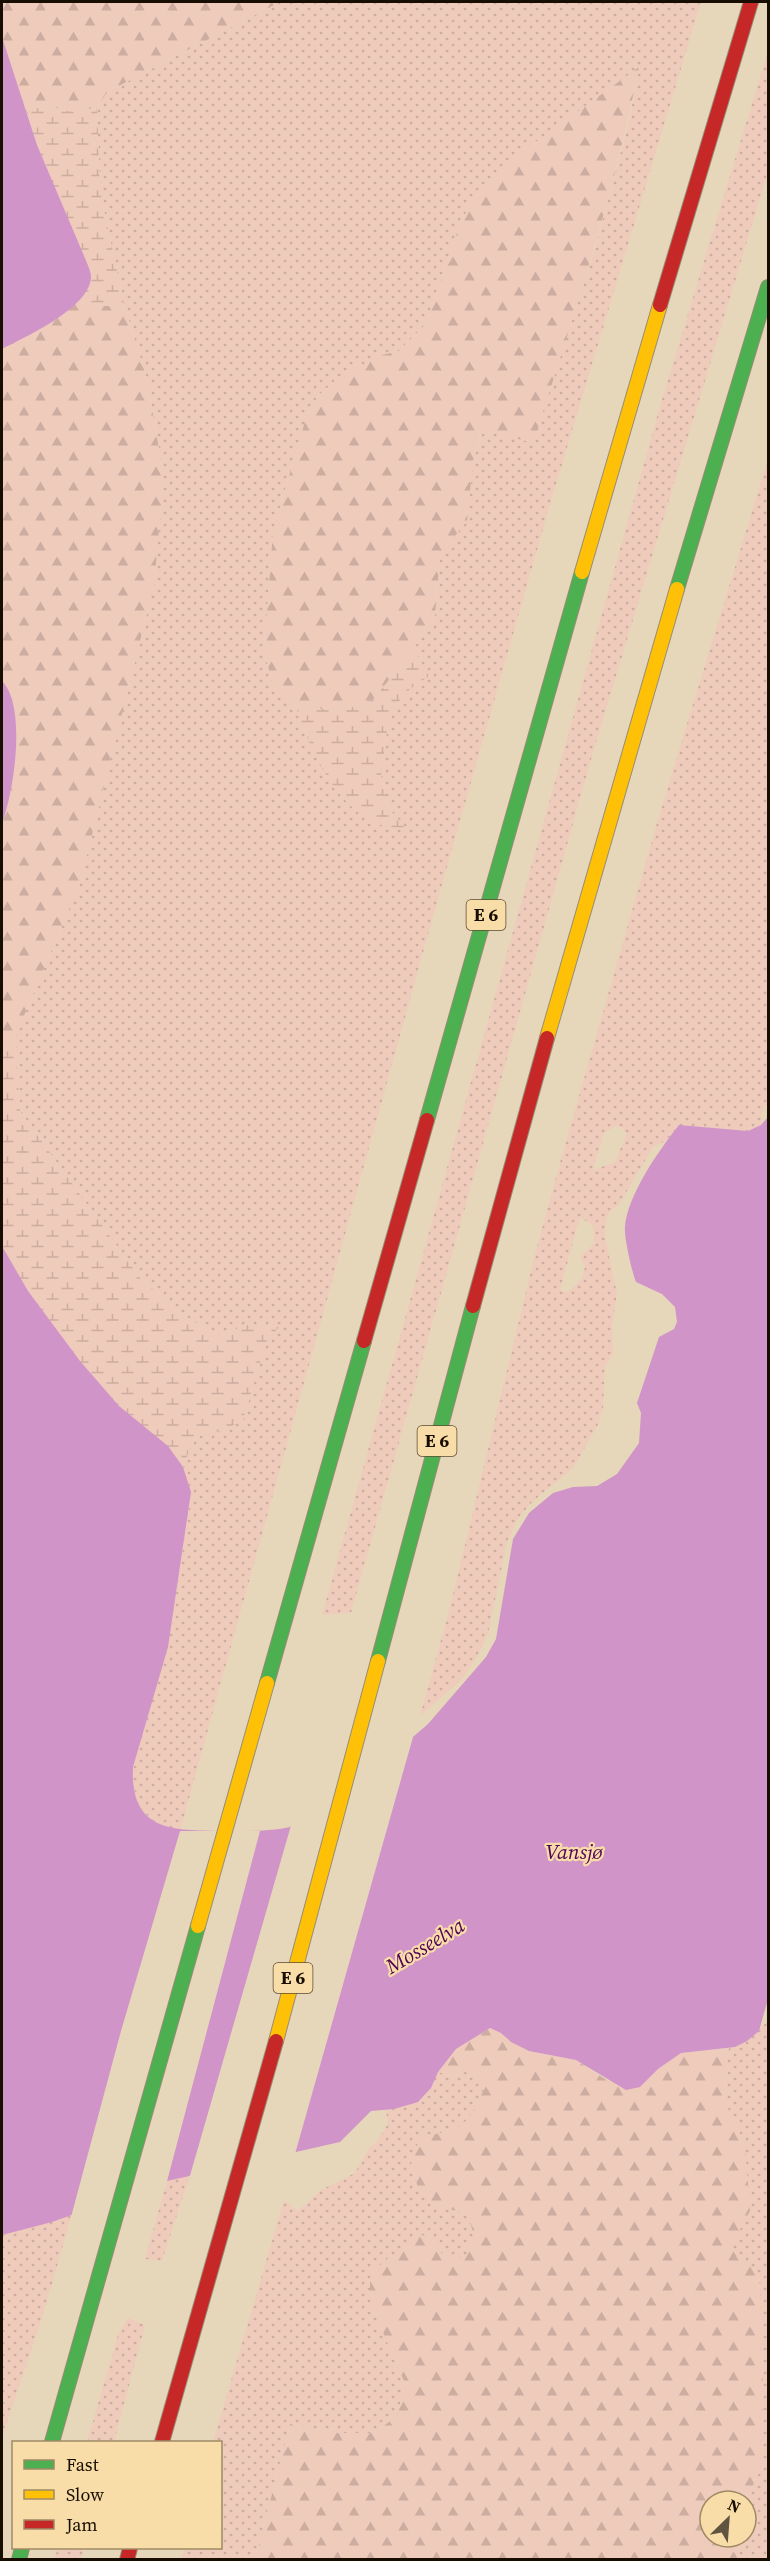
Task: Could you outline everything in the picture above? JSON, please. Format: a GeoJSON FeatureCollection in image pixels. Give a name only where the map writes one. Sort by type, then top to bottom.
{"type":"FeatureCollection","features":[{"type":"Feature","properties":{"kind":"highway","name":"E 6"},"geometry":{"type":"LineString","coordinates":[[52,2441],[617,450],[751,2]]}},
{"type":"Feature","properties":{"kind":"highway","name":"E 6"},"geometry":{"type":"LineString","coordinates":[[162,2441],[201,2314],[384,1642],[493,1229],[668,616],[768,288]]}},
{"type":"Feature","properties":{"kind":"green space"},"geometry":{"type":"Polygon","coordinates":[[[2,2],[280,2],[107,92],[97,108],[68,111],[44,105],[27,114],[2,37],[2,2]]]}},
{"type":"Feature","properties":{"kind":"green space"},"geometry":{"type":"Polygon","coordinates":[[[280,2],[701,2],[551,501],[437,902],[180,1831],[157,1823],[142,1810],[134,1790],[133,1767],[170,1635],[191,1492],[183,1467],[193,1441],[205,1433],[222,1431],[243,1420],[266,1342],[278,1327],[243,1325],[229,1334],[215,1334],[187,1318],[140,1278],[20,1111],[15,1037],[80,883],[154,585],[162,497],[160,455],[147,379],[124,304],[100,191],[97,108],[107,92],[280,2]],[[639,68],[533,144],[473,199],[460,224],[425,325],[399,351],[382,355],[318,395],[306,418],[273,531],[264,651],[273,685],[295,704],[308,741],[406,828],[390,810],[381,776],[387,730],[393,708],[411,688],[428,675],[413,649],[435,616],[440,555],[467,520],[473,461],[481,434],[496,433],[533,442],[595,248],[629,122],[639,68]]]}},
{"type":"Feature","properties":{"kind":"green space"},"geometry":{"type":"Polygon","coordinates":[[[2,37],[27,114],[44,105],[68,111],[97,108],[100,191],[124,304],[95,307],[80,299],[46,328],[2,349],[2,37]]]}},
{"type":"Feature","properties":{"kind":"green space"},"geometry":{"type":"Polygon","coordinates":[[[768,51],[768,172],[594,749],[351,1613],[322,1615],[660,406],[768,51]]]}},
{"type":"Feature","properties":{"kind":"green space"},"geometry":{"type":"Polygon","coordinates":[[[639,67],[605,209],[578,303],[533,443],[496,433],[480,434],[473,461],[467,521],[440,555],[435,616],[401,667],[375,699],[339,712],[295,704],[273,685],[264,651],[273,531],[306,418],[318,396],[340,376],[382,355],[399,351],[425,325],[460,224],[473,199],[533,144],[639,67]]]}},
{"type":"Feature","properties":{"kind":"green space"},"geometry":{"type":"Polygon","coordinates":[[[80,299],[95,307],[124,304],[147,379],[160,455],[162,497],[154,585],[80,883],[15,1037],[2,1043],[2,823],[14,771],[16,729],[10,693],[2,681],[2,349],[46,328],[80,299]]]}},
{"type":"Feature","properties":{"kind":"green space"},"geometry":{"type":"Polygon","coordinates":[[[768,459],[768,1103],[761,1114],[761,1125],[748,1131],[679,1126],[666,1141],[653,1147],[618,1206],[611,1210],[606,1219],[605,1236],[617,1294],[612,1327],[613,1353],[605,1368],[603,1408],[597,1427],[573,1468],[532,1502],[519,1517],[507,1542],[488,1634],[477,1657],[462,1679],[420,1716],[450,1607],[535,1254],[661,809],[768,459]],[[618,1125],[604,1133],[593,1170],[615,1162],[627,1133],[618,1125]],[[580,1217],[560,1290],[568,1292],[582,1279],[585,1267],[580,1257],[594,1243],[593,1226],[580,1217]]]}},
{"type":"Feature","properties":{"kind":"green space"},"geometry":{"type":"Polygon","coordinates":[[[413,649],[429,676],[411,688],[393,708],[387,730],[381,776],[390,810],[407,829],[375,823],[360,814],[346,801],[334,787],[315,755],[295,704],[339,712],[374,699],[413,649]]]}},
{"type":"Feature","properties":{"kind":"green space"},"geometry":{"type":"Polygon","coordinates":[[[15,1037],[20,1111],[140,1278],[187,1318],[215,1334],[229,1334],[243,1325],[279,1327],[266,1342],[243,1420],[222,1431],[205,1433],[193,1440],[183,1467],[191,1492],[170,1635],[133,1767],[134,1786],[139,1804],[150,1819],[168,1829],[112,1850],[2,1590],[2,1043],[15,1037]]]}},
{"type":"Feature","properties":{"kind":"green space"},"geometry":{"type":"Polygon","coordinates":[[[768,2021],[768,2559],[740,2559],[740,2549],[758,2549],[758,2489],[751,2489],[761,2468],[763,2381],[759,2274],[731,2246],[724,2099],[729,2048],[747,2041],[768,2021]]]}},
{"type":"Feature","properties":{"kind":"green space"},"geometry":{"type":"Polygon","coordinates":[[[490,2028],[529,2051],[576,2060],[608,2081],[640,2087],[658,2069],[681,2053],[729,2048],[724,2099],[745,2145],[750,2211],[731,2246],[759,2274],[763,2381],[761,2469],[751,2489],[698,2489],[698,2549],[740,2549],[740,2559],[255,2560],[290,2424],[339,2433],[373,2433],[398,2416],[404,2381],[370,2302],[370,2273],[421,2235],[436,2238],[443,2257],[465,2259],[474,2236],[468,2214],[434,2205],[419,2192],[411,2162],[420,2137],[447,2131],[463,2124],[474,2110],[486,2085],[471,2069],[457,2076],[437,2072],[456,2049],[490,2028]]]}},
{"type":"Feature","properties":{"kind":"green space"},"geometry":{"type":"Polygon","coordinates":[[[471,2069],[486,2085],[474,2110],[463,2124],[456,2128],[420,2137],[434,2205],[468,2214],[474,2236],[465,2259],[442,2257],[421,2235],[406,2250],[387,2259],[370,2302],[404,2381],[398,2416],[373,2433],[339,2433],[290,2424],[255,2559],[181,2560],[185,2549],[222,2549],[222,2441],[213,2441],[284,2200],[298,2211],[321,2190],[355,2173],[369,2148],[388,2124],[386,2110],[394,2109],[437,2072],[457,2076],[471,2069]]]}},
{"type":"Feature","properties":{"kind":"green space"},"geometry":{"type":"Polygon","coordinates":[[[190,2175],[162,2261],[145,2259],[167,2181],[190,2175]]]}},
{"type":"Feature","properties":{"kind":"green space"},"geometry":{"type":"Polygon","coordinates":[[[72,2214],[43,2315],[2,2438],[2,2235],[72,2214]]]}},
{"type":"Feature","properties":{"kind":"green space"},"geometry":{"type":"Polygon","coordinates":[[[128,2318],[145,2325],[114,2441],[87,2441],[118,2335],[128,2318]]]}},
{"type":"Feature","properties":{"kind":"green space"},"geometry":{"type":"Polygon","coordinates":[[[58,2549],[84,2549],[81,2559],[54,2559],[58,2549]]]}},
{"type":"Feature","properties":{"kind":"water"},"geometry":{"type":"Polygon","coordinates":[[[2,37],[37,145],[91,277],[88,289],[68,310],[40,329],[2,349],[2,37]]]}},
{"type":"Feature","properties":{"kind":"water"},"geometry":{"type":"Polygon","coordinates":[[[2,681],[10,693],[14,709],[16,750],[11,791],[2,823],[2,681]]]}},
{"type":"Feature","properties":{"kind":"water","name":"Vansjø"},"geometry":{"type":"Polygon","coordinates":[[[768,1117],[768,1999],[759,2031],[735,2047],[681,2053],[658,2069],[640,2087],[626,2090],[576,2060],[529,2051],[490,2028],[456,2049],[438,2072],[431,2088],[418,2102],[394,2109],[371,2111],[340,2142],[167,2181],[52,2222],[2,2235],[2,1246],[28,1291],[80,1361],[119,1406],[168,1446],[183,1467],[191,1492],[168,1647],[133,1767],[134,1788],[138,1804],[146,1815],[157,1823],[186,1830],[281,1829],[290,1827],[428,1724],[486,1657],[496,1639],[513,1539],[529,1513],[553,1493],[573,1487],[597,1486],[617,1474],[639,1443],[641,1413],[637,1403],[659,1337],[674,1329],[677,1322],[675,1307],[662,1294],[636,1282],[625,1232],[631,1202],[662,1147],[679,1125],[748,1131],[761,1125],[768,1117]]]}},
{"type":"Feature","properties":{"kind":"pier"},"geometry":{"type":"Polygon","coordinates":[[[415,1730],[295,2154],[189,2179],[292,1822],[415,1730]]]}},
{"type":"Feature","properties":{"kind":"pier"},"geometry":{"type":"Polygon","coordinates":[[[180,1831],[260,1831],[166,2185],[71,2217],[121,2031],[180,1831]]]}},
{"type":"Feature","properties":{"kind":"traffic: fast"},"geometry":{"type":"LineString","coordinates":[[677,589],[768,287]]}},
{"type":"Feature","properties":{"kind":"traffic: fast"},"geometry":{"type":"LineString","coordinates":[[427,1120],[582,572]]}},
{"type":"Feature","properties":{"kind":"traffic: fast"},"geometry":{"type":"LineString","coordinates":[[378,1661],[473,1306]]}},
{"type":"Feature","properties":{"kind":"traffic: fast"},"geometry":{"type":"LineString","coordinates":[[267,1683],[364,1341]]}},
{"type":"Feature","properties":{"kind":"traffic: fast"},"geometry":{"type":"LineString","coordinates":[[52,2441],[198,1926]]}},
{"type":"Feature","properties":{"kind":"traffic: fast"},"geometry":{"type":"LineString","coordinates":[[19,2560],[22,2549]]}},
{"type":"Feature","properties":{"kind":"traffic: slow"},"geometry":{"type":"LineString","coordinates":[[582,572],[660,305]]}},
{"type":"Feature","properties":{"kind":"traffic: slow"},"geometry":{"type":"LineString","coordinates":[[547,1038],[677,589]]}},
{"type":"Feature","properties":{"kind":"traffic: slow"},"geometry":{"type":"LineString","coordinates":[[276,2041],[378,1661]]}},
{"type":"Feature","properties":{"kind":"traffic: slow"},"geometry":{"type":"LineString","coordinates":[[198,1926],[267,1683]]}},
{"type":"Feature","properties":{"kind":"traffic: jam"},"geometry":{"type":"LineString","coordinates":[[660,305],[751,2]]}},
{"type":"Feature","properties":{"kind":"traffic: jam"},"geometry":{"type":"LineString","coordinates":[[473,1306],[547,1038]]}},
{"type":"Feature","properties":{"kind":"traffic: jam"},"geometry":{"type":"LineString","coordinates":[[364,1341],[427,1120]]}},
{"type":"Feature","properties":{"kind":"traffic: jam"},"geometry":{"type":"LineString","coordinates":[[162,2441],[276,2041]]}},
{"type":"Feature","properties":{"kind":"traffic: jam"},"geometry":{"type":"LineString","coordinates":[[127,2560],[130,2549]]}},
{"type":"Feature","properties":{"kind":"water label","name":"Mosseelva"},"geometry":{"type":"Point","coordinates":[425,1946]}}]}
